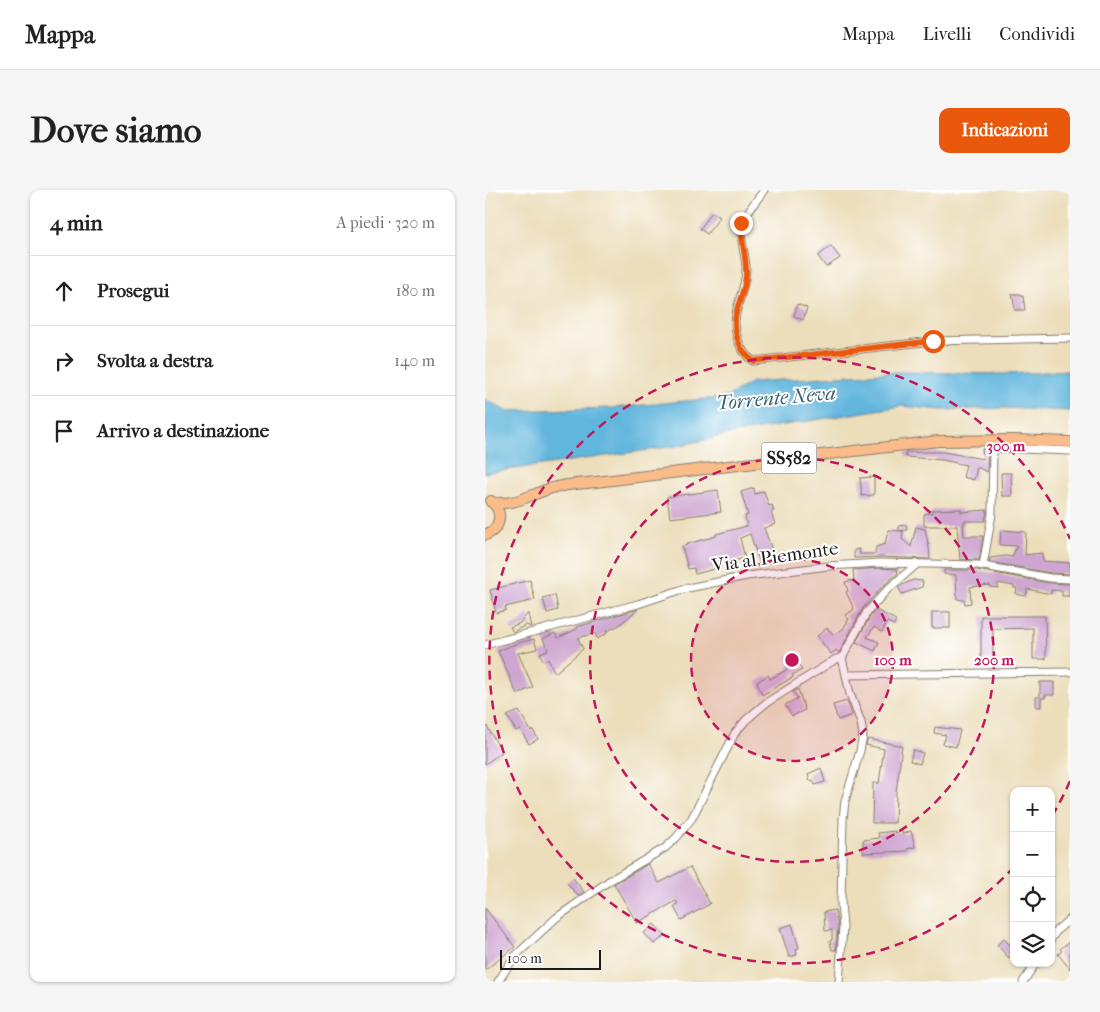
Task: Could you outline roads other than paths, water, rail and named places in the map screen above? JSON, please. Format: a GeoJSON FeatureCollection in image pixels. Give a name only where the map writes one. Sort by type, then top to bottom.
{"type":"FeatureCollection","features":[{"type":"Feature","properties":{"kind":"main road","name":"SS582"},"geometry":{"type":"LineString","coordinates":[[488,500],[499,504],[512,503],[543,491],[571,485],[885,446],[938,441],[1014,440],[1070,442]]}},
{"type":"Feature","properties":{"kind":"main road"},"geometry":{"type":"LineString","coordinates":[[485,535],[495,529],[499,518],[497,508],[488,500]]}},
{"type":"Feature","properties":{"kind":"main road","name":"SS582"},"geometry":{"type":"LineString","coordinates":[[499,518],[512,503]]}},
{"type":"Feature","properties":{"kind":"street"},"geometry":{"type":"LineString","coordinates":[[764,190],[741,223],[745,249],[746,278],[735,317],[735,328],[747,357],[753,361],[933,341],[1070,338]]}},
{"type":"Feature","properties":{"kind":"street"},"geometry":{"type":"LineString","coordinates":[[983,566],[992,514],[993,450],[999,448],[1070,451]]}},
{"type":"Feature","properties":{"kind":"street","name":"Via al Piemonte"},"geometry":{"type":"LineString","coordinates":[[487,644],[638,604],[683,589],[747,576],[827,566],[880,563],[983,566],[1050,578],[1070,579]]}},
{"type":"Feature","properties":{"kind":"street"},"geometry":{"type":"LineString","coordinates":[[839,982],[843,927],[841,904],[843,819],[845,800],[863,735],[842,658],[867,612],[888,589],[916,564]]}},
{"type":"Feature","properties":{"kind":"street"},"geometry":{"type":"LineString","coordinates":[[498,982],[514,957],[556,918],[609,881],[665,848],[676,838],[692,818],[735,733],[745,720],[766,703],[836,659],[842,658]]}},
{"type":"Feature","properties":{"kind":"street"},"geometry":{"type":"LineString","coordinates":[[846,675],[1070,672]]}},
{"type":"Feature","properties":{"kind":"street"},"geometry":{"type":"LineString","coordinates":[[1055,933],[1070,919]]}},
{"type":"Feature","properties":{"kind":"street"},"geometry":{"type":"LineString","coordinates":[[1023,982],[1033,967]]}},
{"type":"Feature","properties":{"kind":"water","name":"Torrente Neva"},"geometry":{"type":"Polygon","coordinates":[[[1070,371],[1070,411],[1004,408],[942,410],[901,406],[735,433],[677,446],[485,473],[485,399],[506,411],[612,408],[727,397],[752,382],[896,372],[1004,374],[1070,371]]]}}]}
